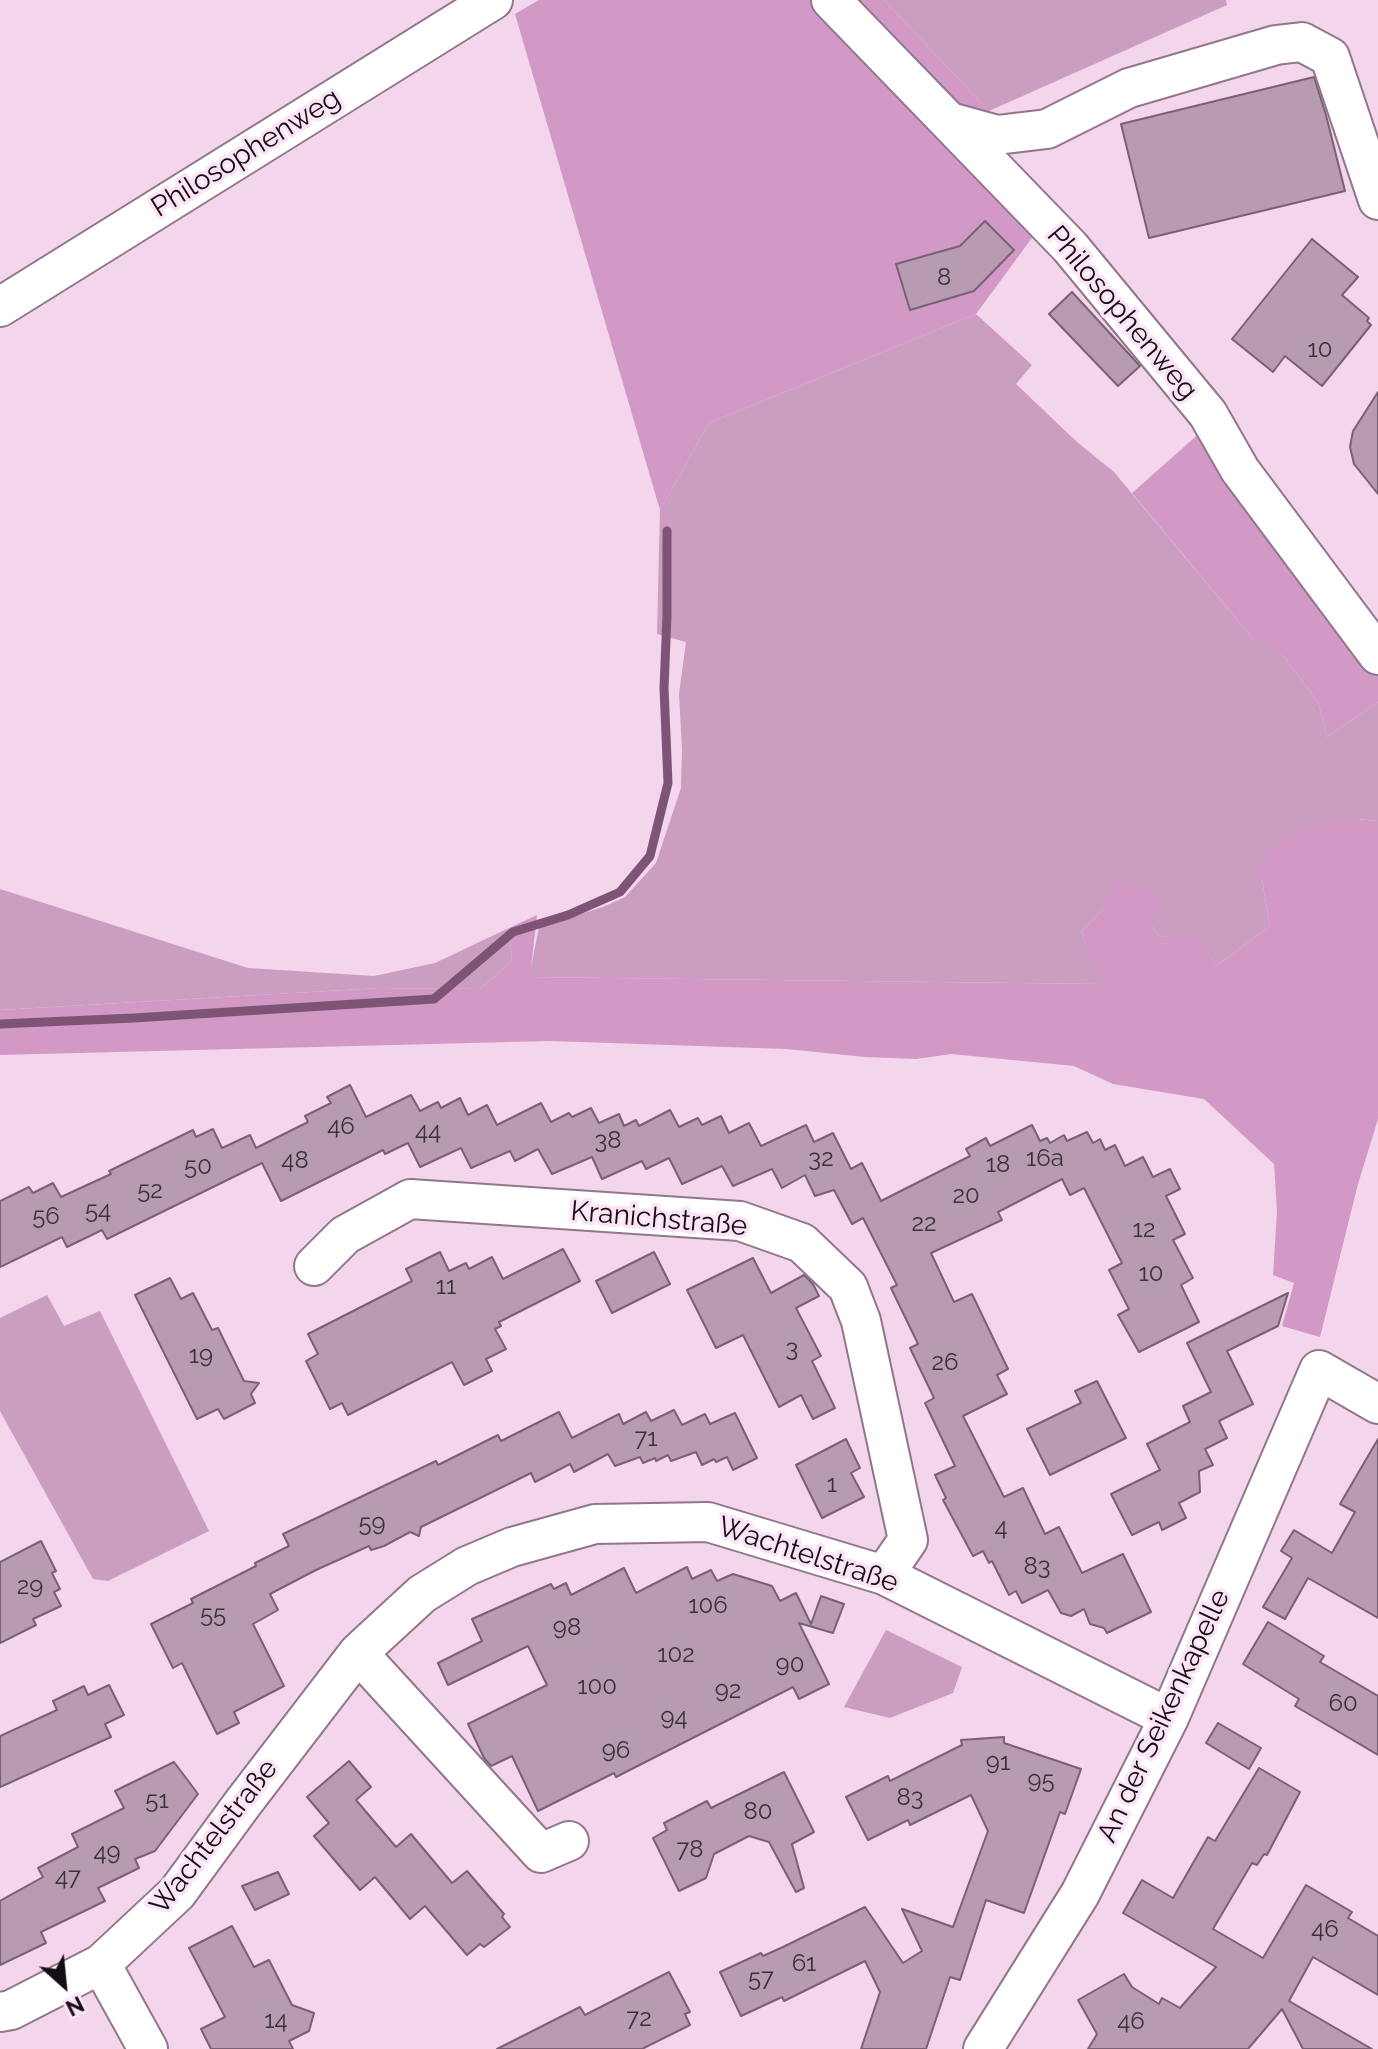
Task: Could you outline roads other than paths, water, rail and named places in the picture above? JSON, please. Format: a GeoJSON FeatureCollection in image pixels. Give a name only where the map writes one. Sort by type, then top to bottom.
{"type":"FeatureCollection","features":[{"type":"Feature","properties":{"kind":"street","name":"Philosophenweg"},"geometry":{"type":"LineString","coordinates":[[0,307],[493,0]]}},
{"type":"Feature","properties":{"kind":"street","name":"Philosophenweg"},"geometry":{"type":"LineString","coordinates":[[831,0],[1070,247],[1208,414],[1240,470],[1378,655]]}},
{"type":"Feature","properties":{"kind":"street"},"geometry":{"type":"LineString","coordinates":[[948,121],[997,135],[1047,129],[1129,88],[1276,45],[1302,42],[1330,57],[1378,200]]}},
{"type":"Feature","properties":{"kind":"street","name":"Kranichstraße"},"geometry":{"type":"LineString","coordinates":[[314,1266],[345,1235],[410,1199],[740,1221],[802,1243],[848,1287],[861,1321],[908,1540],[884,1575]]}},
{"type":"Feature","properties":{"kind":"street","name":"An der Seikenkapelle"},"geometry":{"type":"LineString","coordinates":[[990,2047],[1080,1894],[1169,1718],[1319,1370],[1378,1404]]}},
{"type":"Feature","properties":{"kind":"street","name":"Wachtelstraße"},"geometry":{"type":"LineString","coordinates":[[0,2012],[11,2010],[101,1964],[177,1893],[358,1653],[422,1594],[467,1566],[512,1547],[595,1524],[708,1522],[884,1575],[1169,1718]]}},
{"type":"Feature","properties":{"kind":"street"},"geometry":{"type":"LineString","coordinates":[[358,1653],[541,1853],[569,1841]]}},
{"type":"Feature","properties":{"kind":"street"},"geometry":{"type":"LineString","coordinates":[[101,1964],[148,2049]]}},
{"type":"Feature","properties":{"kind":"waterway"},"geometry":{"type":"LineString","coordinates":[[0,1024],[434,999],[513,932],[568,915],[620,892],[650,856],[668,783],[664,688],[667,531]]}}]}
